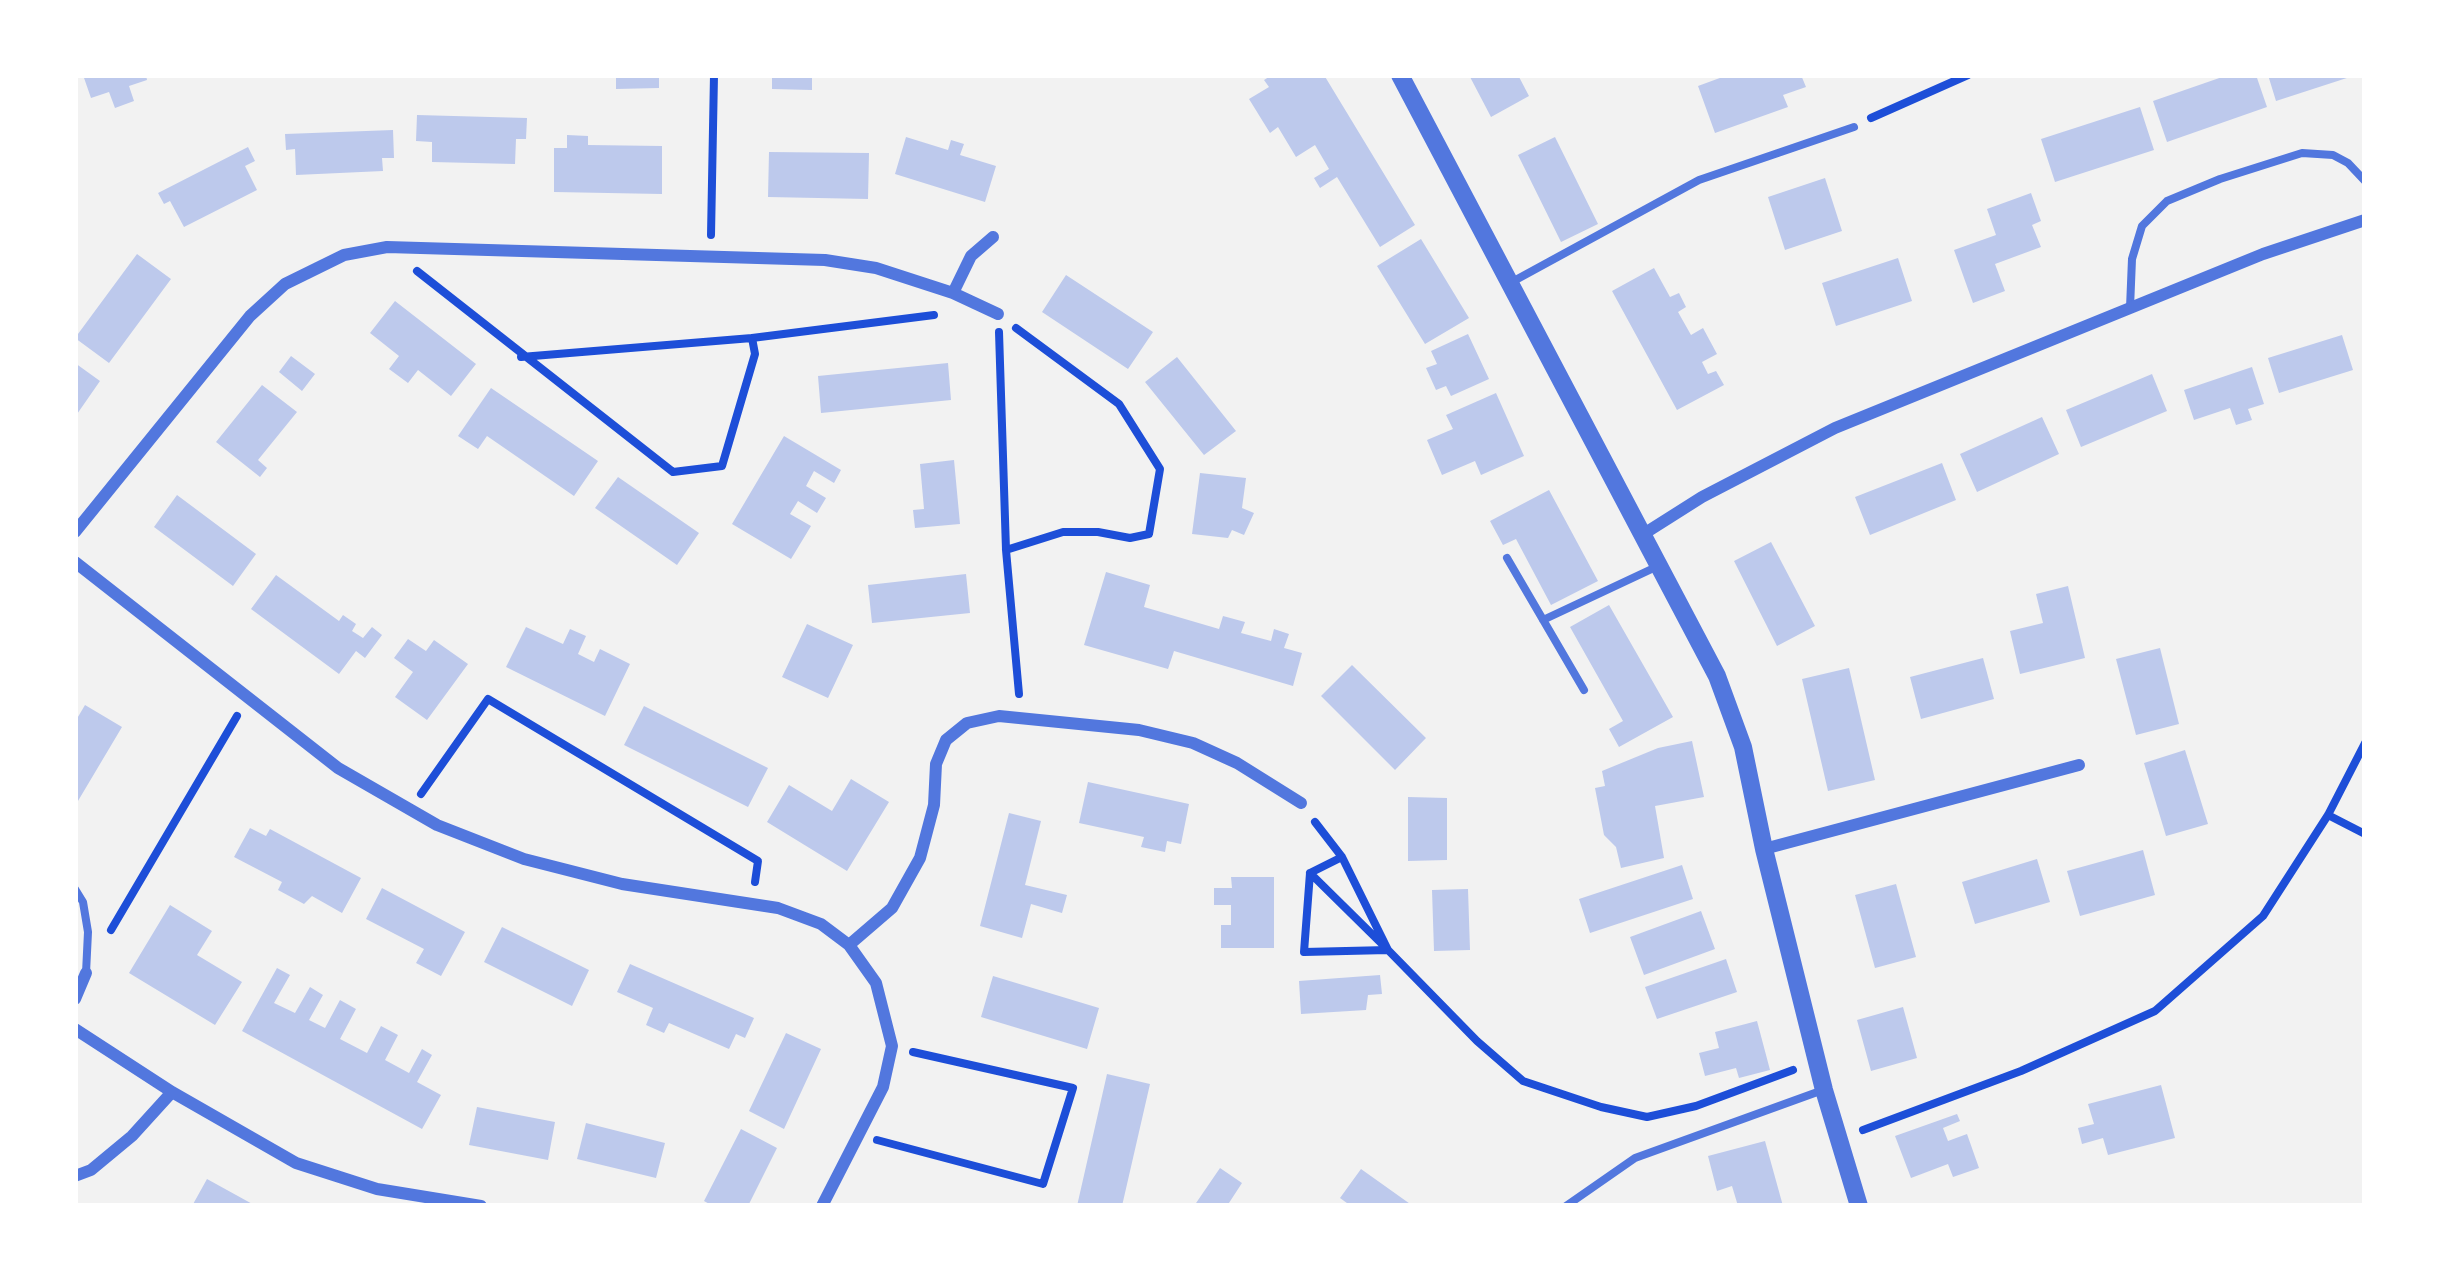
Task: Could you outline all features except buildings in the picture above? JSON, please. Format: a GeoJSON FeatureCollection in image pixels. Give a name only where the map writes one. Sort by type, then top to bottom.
{"type":"FeatureCollection","features":[{"type":"Feature","properties":{"kind":"street"},"geometry":{"type":"LineString","coordinates":[[1400,75],[1717,676],[1737,728],[1825,1090],[1859,1206]]}},
{"type":"Feature","properties":{"kind":"street"},"geometry":{"type":"LineString","coordinates":[[1642,535],[1702,497],[1835,428],[2263,254],[2365,220]]}},
{"type":"Feature","properties":{"kind":"street"},"geometry":{"type":"LineString","coordinates":[[953,292],[971,256],[992,237]]}},
{"type":"Feature","properties":{"kind":"street"},"geometry":{"type":"LineString","coordinates":[[75,532],[250,316],[285,284],[344,255],[387,248],[825,260],[876,268],[953,292],[998,314]]}},
{"type":"Feature","properties":{"kind":"street"},"geometry":{"type":"LineString","coordinates":[[75,562],[338,767],[409,810],[524,860],[622,884],[752,902],[821,924],[849,945],[876,982],[892,1046],[883,1087],[822,1206]]}},
{"type":"Feature","properties":{"kind":"street"},"geometry":{"type":"LineString","coordinates":[[849,945],[892,908],[920,858],[934,805],[936,764],[946,740],[968,723],[999,716],[1138,730],[1193,743],[1237,763],[1301,803]]}},
{"type":"Feature","properties":{"kind":"street"},"geometry":{"type":"LineString","coordinates":[[1764,849],[2079,765]]}},
{"type":"Feature","properties":{"kind":"street"},"geometry":{"type":"LineString","coordinates":[[75,999],[86,973]]}},
{"type":"Feature","properties":{"kind":"street"},"geometry":{"type":"LineString","coordinates":[[75,1029],[172,1092],[296,1162],[377,1189],[482,1206]]}},
{"type":"Feature","properties":{"kind":"street"},"geometry":{"type":"LineString","coordinates":[[75,1176],[132,1136],[172,1092]]}},
{"type":"Feature","properties":{"kind":"lane"},"geometry":{"type":"LineString","coordinates":[[1508,283],[1699,179],[1854,127]]}},
{"type":"Feature","properties":{"kind":"lane"},"geometry":{"type":"LineString","coordinates":[[2130,309],[2132,259],[2142,226],[2167,201],[2302,153],[2333,155],[2365,181]]}},
{"type":"Feature","properties":{"kind":"lane"},"geometry":{"type":"LineString","coordinates":[[1508,558],[1584,690]]}},
{"type":"Feature","properties":{"kind":"lane"},"geometry":{"type":"LineString","coordinates":[[1543,620],[1658,566]]}},
{"type":"Feature","properties":{"kind":"lane"},"geometry":{"type":"LineString","coordinates":[[75,889],[83,902],[88,932],[86,973]]}},
{"type":"Feature","properties":{"kind":"lane"},"geometry":{"type":"LineString","coordinates":[[1566,1206],[1635,1158],[1825,1090]]}},
{"type":"Feature","properties":{"kind":"path"},"geometry":{"type":"LineString","coordinates":[[711,255],[714,75]]}},
{"type":"Feature","properties":{"kind":"path"},"geometry":{"type":"LineString","coordinates":[[1854,127],[1968,75]]}},
{"type":"Feature","properties":{"kind":"path"},"geometry":{"type":"LineString","coordinates":[[387,248],[674,472],[722,466],[755,354],[752,338]]}},
{"type":"Feature","properties":{"kind":"path"},"geometry":{"type":"LineString","coordinates":[[521,356],[752,338],[941,314]]}},
{"type":"Feature","properties":{"kind":"path"},"geometry":{"type":"LineString","coordinates":[[998,314],[1119,404],[1160,469],[1149,534],[1130,538],[1063,532],[1006,550]]}},
{"type":"Feature","properties":{"kind":"path"},"geometry":{"type":"LineString","coordinates":[[998,314],[1006,550],[1022,719]]}},
{"type":"Feature","properties":{"kind":"path"},"geometry":{"type":"LineString","coordinates":[[86,973],[248,697]]}},
{"type":"Feature","properties":{"kind":"path"},"geometry":{"type":"LineString","coordinates":[[409,810],[488,699],[758,861],[752,902]]}},
{"type":"Feature","properties":{"kind":"path"},"geometry":{"type":"LineString","coordinates":[[1840,1138],[2021,1071],[2155,1011],[2263,916],[2328,814],[2365,743]]}},
{"type":"Feature","properties":{"kind":"path"},"geometry":{"type":"LineString","coordinates":[[1301,803],[1342,857],[1388,950]]}},
{"type":"Feature","properties":{"kind":"path"},"geometry":{"type":"LineString","coordinates":[[2328,814],[2365,834]]}},
{"type":"Feature","properties":{"kind":"path"},"geometry":{"type":"LineString","coordinates":[[1310,873],[1342,857]]}},
{"type":"Feature","properties":{"kind":"path"},"geometry":{"type":"LineString","coordinates":[[1310,873],[1304,952],[1388,950]]}},
{"type":"Feature","properties":{"kind":"path"},"geometry":{"type":"LineString","coordinates":[[1310,873],[1433,999],[1522,1081],[1647,1117],[1696,1106],[1818,1061]]}},
{"type":"Feature","properties":{"kind":"path"},"geometry":{"type":"LineString","coordinates":[[858,1135],[1042,1184],[1072,1088],[892,1046]]}}]}
